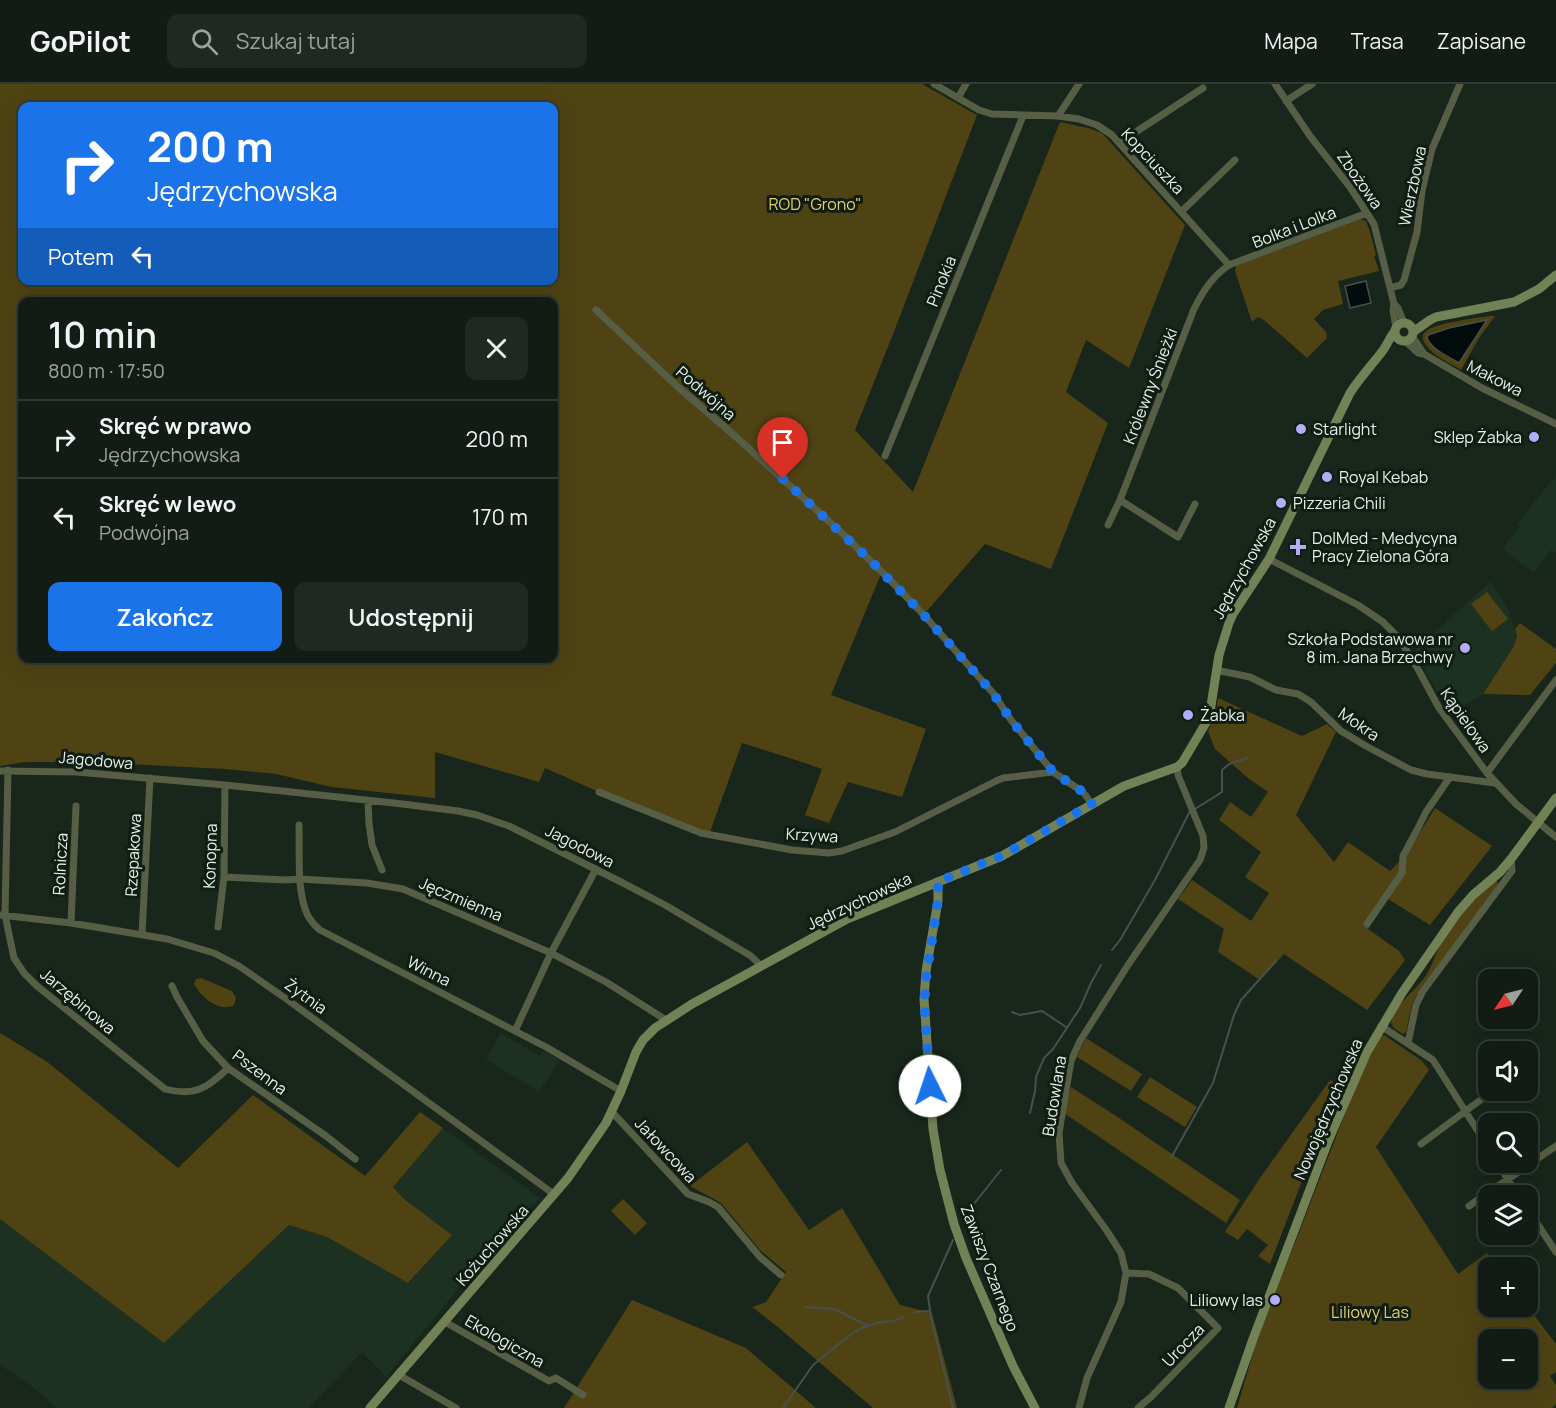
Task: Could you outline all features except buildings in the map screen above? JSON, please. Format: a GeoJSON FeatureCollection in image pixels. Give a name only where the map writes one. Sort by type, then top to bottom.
{"type":"FeatureCollection","features":[{"type":"Feature","properties":{"kind":"main road","name":"Jędrzychowska"},"geometry":{"type":"LineString","coordinates":[[621,1091],[639,1046],[648,1034],[666,1020],[860,913],[1002,856],[1124,786],[1177,767],[1186,758],[1207,721],[1216,669],[1233,614],[1269,559],[1350,393],[1361,376],[1383,350],[1422,319],[1430,320],[1514,302],[1539,289],[1556,275]]}},
{"type":"Feature","properties":{"kind":"main road","name":"Nowojędrzychowska"},"geometry":{"type":"LineString","coordinates":[[1229,1408],[1255,1331],[1359,1067],[1381,1026],[1416,971],[1458,912],[1500,872],[1556,798]]}},
{"type":"Feature","properties":{"kind":"main road","name":"Zawiszy Czarnego"},"geometry":{"type":"LineString","coordinates":[[937,882],[938,901],[928,958],[924,999],[933,1129],[940,1170],[954,1224],[966,1258],[1013,1366],[1035,1408]]}},
{"type":"Feature","properties":{"kind":"main road","name":"Kożuchowska"},"geometry":{"type":"LineString","coordinates":[[370,1408],[555,1195],[588,1151],[612,1112],[621,1091]]}},
{"type":"Feature","properties":{"kind":"street","name":"Kopciuszka"},"geometry":{"type":"LineString","coordinates":[[934,84],[979,110],[992,114],[1058,116],[1097,125],[1112,135],[1229,266]]}},
{"type":"Feature","properties":{"kind":"street"},"geometry":{"type":"LineString","coordinates":[[958,98],[966,84]]}},
{"type":"Feature","properties":{"kind":"street"},"geometry":{"type":"LineString","coordinates":[[1058,116],[1079,84]]}},
{"type":"Feature","properties":{"kind":"street","name":"Zbożowa"},"geometry":{"type":"LineString","coordinates":[[1275,84],[1374,224],[1394,304],[1393,310],[1404,332]]}},
{"type":"Feature","properties":{"kind":"street"},"geometry":{"type":"LineString","coordinates":[[1286,101],[1312,84]]}},
{"type":"Feature","properties":{"kind":"street","name":"Wierzbowa"},"geometry":{"type":"LineString","coordinates":[[1390,288],[1401,285],[1404,280],[1417,232],[1422,191],[1432,149],[1460,84]]}},
{"type":"Feature","properties":{"kind":"street"},"geometry":{"type":"LineString","coordinates":[[1119,143],[1203,88]]}},
{"type":"Feature","properties":{"kind":"street","name":"Pinokia"},"geometry":{"type":"LineString","coordinates":[[885,456],[1023,116]]}},
{"type":"Feature","properties":{"kind":"street"},"geometry":{"type":"LineString","coordinates":[[1182,211],[1235,160]]}},
{"type":"Feature","properties":{"kind":"street","name":"Bolka i Lolka"},"geometry":{"type":"LineString","coordinates":[[1229,266],[1367,213]]}},
{"type":"Feature","properties":{"kind":"street","name":"Królewny Śnieżki"},"geometry":{"type":"LineString","coordinates":[[1108,525],[1120,500],[1194,309],[1212,280],[1229,266]]}},
{"type":"Feature","properties":{"kind":"street","name":"Podwójna"},"geometry":{"type":"LineString","coordinates":[[596,310],[837,529],[895,585],[993,693],[1011,720],[1053,772],[1083,792],[1092,804]]}},
{"type":"Feature","properties":{"kind":"street","name":"Makowa"},"geometry":{"type":"LineString","coordinates":[[1404,332],[1418,353],[1424,354],[1482,388],[1556,424]]}},
{"type":"Feature","properties":{"kind":"street"},"geometry":{"type":"LineString","coordinates":[[1120,500],[1178,537],[1195,504]]}},
{"type":"Feature","properties":{"kind":"street","name":"Kąpielowa"},"geometry":{"type":"LineString","coordinates":[[1269,559],[1358,605],[1383,622],[1399,638],[1441,712],[1495,783],[1524,812],[1556,837]]}},
{"type":"Feature","properties":{"kind":"street","name":"Mokra"},"geometry":{"type":"LineString","coordinates":[[1216,669],[1250,677],[1276,690],[1298,694],[1311,702],[1341,731],[1411,770],[1424,774],[1495,783]]}},
{"type":"Feature","properties":{"kind":"street"},"geometry":{"type":"LineString","coordinates":[[1487,773],[1556,680]]}},
{"type":"Feature","properties":{"kind":"street","name":"Budowlana"},"geometry":{"type":"LineString","coordinates":[[1079,1408],[1087,1378],[1121,1302],[1126,1273],[1121,1253],[1072,1183],[1061,1163],[1059,1133],[1071,1061],[1077,1046],[1128,965],[1200,860],[1204,848],[1204,840],[1178,775],[1177,767]]}},
{"type":"Feature","properties":{"kind":"street","name":"Jagodowa"},"geometry":{"type":"LineString","coordinates":[[4,770],[77,772],[150,778],[459,811],[509,826],[596,869],[690,920],[751,956],[761,966]]}},
{"type":"Feature","properties":{"kind":"street","name":"Jarzębinowa"},"geometry":{"type":"LineString","coordinates":[[4,770],[3,915],[14,958],[24,973],[34,984],[165,1089],[178,1092],[201,1089],[228,1068]]}},
{"type":"Feature","properties":{"kind":"street","name":"Krzywa"},"geometry":{"type":"LineString","coordinates":[[599,792],[701,833],[792,850],[836,853],[895,832],[1003,778],[1053,772]]}},
{"type":"Feature","properties":{"kind":"street"},"geometry":{"type":"LineString","coordinates":[[1367,924],[1401,873],[1403,856],[1409,843],[1426,812],[1450,777]]}},
{"type":"Feature","properties":{"kind":"street","name":"Rzepakowa"},"geometry":{"type":"LineString","coordinates":[[142,934],[150,778]]}},
{"type":"Feature","properties":{"kind":"street","name":"Konopna"},"geometry":{"type":"LineString","coordinates":[[218,927],[224,878],[225,785]]}},
{"type":"Feature","properties":{"kind":"street"},"geometry":{"type":"LineString","coordinates":[[368,801],[372,845],[382,870]]}},
{"type":"Feature","properties":{"kind":"street","name":"Rolnicza"},"geometry":{"type":"LineString","coordinates":[[71,923],[76,806]]}},
{"type":"Feature","properties":{"kind":"street","name":"Winna"},"geometry":{"type":"LineString","coordinates":[[299,825],[302,895],[306,913],[311,922],[320,930],[515,1031],[621,1091]]}},
{"type":"Feature","properties":{"kind":"street"},"geometry":{"type":"LineString","coordinates":[[1408,1043],[1416,1005],[1423,991],[1512,871],[1511,859]]}},
{"type":"Feature","properties":{"kind":"street"},"geometry":{"type":"LineString","coordinates":[[515,1031],[551,953],[596,869]]}},
{"type":"Feature","properties":{"kind":"street","name":"Jęczmienna"},"geometry":{"type":"LineString","coordinates":[[224,878],[300,879],[365,883],[403,889],[551,953],[606,982],[666,1020]]}},
{"type":"Feature","properties":{"kind":"street","name":"Żytnia"},"geometry":{"type":"LineString","coordinates":[[3,915],[142,934],[214,953],[247,971],[555,1195]]}},
{"type":"Feature","properties":{"kind":"street","name":"Pszenna"},"geometry":{"type":"LineString","coordinates":[[172,986],[203,1041],[228,1068],[326,1136],[355,1159]]}},
{"type":"Feature","properties":{"kind":"street"},"geometry":{"type":"LineString","coordinates":[[1381,1026],[1432,1060],[1478,1131]]}},
{"type":"Feature","properties":{"kind":"street"},"geometry":{"type":"LineString","coordinates":[[1421,1144],[1479,1101]]}},
{"type":"Feature","properties":{"kind":"street","name":"Jałowcowa"},"geometry":{"type":"LineString","coordinates":[[612,1112],[688,1194],[718,1207],[760,1257],[781,1275]]}},
{"type":"Feature","properties":{"kind":"street"},"geometry":{"type":"LineString","coordinates":[[1469,1206],[1556,1146]]}},
{"type":"Feature","properties":{"kind":"street"},"geometry":{"type":"LineString","coordinates":[[1504,1173],[1512,1185]]}},
{"type":"Feature","properties":{"kind":"street"},"geometry":{"type":"LineString","coordinates":[[1538,1225],[1556,1252]]}},
{"type":"Feature","properties":{"kind":"street","name":"Urocza"},"geometry":{"type":"LineString","coordinates":[[1126,1273],[1149,1274],[1178,1288],[1218,1328],[1138,1408]]}},
{"type":"Feature","properties":{"kind":"street","name":"Ekologiczna"},"geometry":{"type":"LineString","coordinates":[[445,1322],[549,1381],[556,1378],[583,1395]]}},
{"type":"Feature","properties":{"kind":"street"},"geometry":{"type":"LineString","coordinates":[[399,1375],[456,1408]]}},
{"type":"Feature","properties":{"kind":"shaded area"},"geometry":{"type":"Polygon","coordinates":[[[1366,281],[1371,303],[1350,308],[1345,286],[1366,281]]]}},
{"type":"Feature","properties":{"kind":"shaded area"},"geometry":{"type":"Polygon","coordinates":[[[1487,320],[1459,363],[1436,349],[1427,338],[1428,335],[1449,328],[1487,320]]]}},
{"type":"Feature","properties":{"kind":"shaded area"},"geometry":{"type":"Polygon","coordinates":[[[1556,475],[1556,553],[1551,550],[1534,573],[1502,549],[1519,527],[1517,524],[1556,475]]]}},
{"type":"Feature","properties":{"kind":"shaded area","name":"Szkoła Podstawowa nr 8 im. Jana Brzechwy"},"geometry":{"type":"Polygon","coordinates":[[[1491,581],[1508,610],[1517,635],[1514,646],[1483,694],[1452,713],[1428,676],[1415,650],[1491,581]]]}},
{"type":"Feature","properties":{"kind":"shaded area"},"geometry":{"type":"Polygon","coordinates":[[[501,1033],[540,1056],[543,1051],[560,1060],[539,1092],[486,1059],[501,1033]]]}},
{"type":"Feature","properties":{"kind":"shaded area"},"geometry":{"type":"Polygon","coordinates":[[[443,1128],[540,1198],[490,1250],[386,1377],[362,1352],[309,1408],[57,1408],[30,1385],[0,1365],[0,1219],[164,1343],[289,1225],[327,1237],[409,1283],[451,1235],[392,1187],[443,1128]]]}},
{"type":"Feature","properties":{"kind":"green space","name":"ROD \"Grono\""},"geometry":{"type":"Polygon","coordinates":[[[0,84],[922,84],[977,115],[855,430],[913,492],[1060,122],[1102,133],[1185,225],[1129,368],[1086,340],[1066,392],[1108,423],[1051,569],[985,544],[926,612],[883,569],[831,695],[926,729],[902,797],[848,782],[829,823],[805,815],[822,769],[742,743],[710,832],[647,813],[545,768],[539,782],[435,752],[435,798],[332,787],[276,774],[225,769],[87,762],[25,762],[0,766],[0,84]]]}},
{"type":"Feature","properties":{"kind":"green space"},"geometry":{"type":"Polygon","coordinates":[[[1361,219],[1366,221],[1370,232],[1379,271],[1338,281],[1343,304],[1323,310],[1314,319],[1326,332],[1327,338],[1307,358],[1264,320],[1258,317],[1252,322],[1235,271],[1236,266],[1361,219]]]}},
{"type":"Feature","properties":{"kind":"green space"},"geometry":{"type":"Polygon","coordinates":[[[1495,316],[1479,338],[1461,370],[1433,353],[1423,340],[1425,332],[1437,326],[1495,316]]]}},
{"type":"Feature","properties":{"kind":"green space"},"geometry":{"type":"Polygon","coordinates":[[[1487,592],[1508,619],[1492,631],[1471,604],[1487,592]]]}},
{"type":"Feature","properties":{"kind":"green space"},"geometry":{"type":"Polygon","coordinates":[[[1520,623],[1556,649],[1556,663],[1530,695],[1483,694],[1514,646],[1517,635],[1515,629],[1520,623]]]}},
{"type":"Feature","properties":{"kind":"green space"},"geometry":{"type":"Polygon","coordinates":[[[1218,698],[1302,736],[1327,724],[1336,732],[1296,815],[1334,862],[1348,842],[1390,871],[1407,854],[1435,808],[1492,846],[1430,925],[1388,899],[1368,929],[1399,951],[1405,960],[1367,1010],[1284,954],[1260,980],[1218,952],[1224,929],[1178,899],[1192,880],[1251,921],[1269,893],[1245,877],[1261,852],[1219,820],[1230,802],[1251,817],[1268,792],[1215,749],[1208,731],[1216,713],[1218,698]]]}},
{"type":"Feature","properties":{"kind":"green space"},"geometry":{"type":"Polygon","coordinates":[[[1495,880],[1498,883],[1497,886],[1417,995],[1412,1004],[1406,1032],[1403,1034],[1391,1023],[1396,1010],[1427,973],[1440,945],[1454,923],[1495,880]]]}},
{"type":"Feature","properties":{"kind":"green space"},"geometry":{"type":"Polygon","coordinates":[[[201,978],[232,991],[236,998],[234,1005],[222,1007],[201,994],[194,984],[196,979],[201,978]]]}},
{"type":"Feature","properties":{"kind":"green space"},"geometry":{"type":"Polygon","coordinates":[[[0,1033],[46,1061],[178,1168],[253,1095],[365,1176],[420,1112],[443,1128],[393,1187],[404,1199],[452,1235],[408,1283],[327,1237],[289,1225],[164,1343],[0,1219],[0,1033]]]}},
{"type":"Feature","properties":{"kind":"green space","name":"Liliowy Las"},"geometry":{"type":"Polygon","coordinates":[[[1384,1035],[1422,1061],[1429,1070],[1376,1147],[1458,1274],[1478,1260],[1478,1317],[1535,1317],[1556,1344],[1556,1372],[1550,1376],[1556,1385],[1556,1404],[1552,1408],[1237,1408],[1256,1343],[1355,1088],[1380,1036],[1384,1035]]]}},
{"type":"Feature","properties":{"kind":"green space"},"geometry":{"type":"Polygon","coordinates":[[[1086,1038],[1142,1074],[1131,1091],[1077,1057],[1086,1038]]]}},
{"type":"Feature","properties":{"kind":"green space"},"geometry":{"type":"Polygon","coordinates":[[[1150,1077],[1197,1107],[1185,1127],[1137,1097],[1150,1077]]]}},
{"type":"Feature","properties":{"kind":"green space"},"geometry":{"type":"Polygon","coordinates":[[[1330,1080],[1339,1085],[1270,1264],[1258,1256],[1268,1245],[1247,1229],[1238,1240],[1225,1232],[1260,1178],[1330,1080]]]}},
{"type":"Feature","properties":{"kind":"green space"},"geometry":{"type":"Polygon","coordinates":[[[1071,1087],[1240,1200],[1226,1223],[1064,1113],[1071,1087]]]}},
{"type":"Feature","properties":{"kind":"green space"},"geometry":{"type":"Polygon","coordinates":[[[747,1142],[809,1230],[842,1208],[900,1305],[932,1313],[957,1408],[873,1408],[752,1307],[766,1302],[786,1272],[760,1250],[721,1203],[690,1186],[747,1142]]]}},
{"type":"Feature","properties":{"kind":"green space"},"geometry":{"type":"Polygon","coordinates":[[[623,1199],[647,1223],[635,1235],[611,1211],[623,1199]]]}},
{"type":"Feature","properties":{"kind":"green space"},"geometry":{"type":"Polygon","coordinates":[[[632,1300],[746,1348],[816,1408],[564,1408],[632,1300]]]}},
{"type":"Feature","properties":{"kind":"waterway"},"geometry":{"type":"LineString","coordinates":[[1195,809],[1222,792],[1222,770],[1229,764],[1248,758]]}},
{"type":"Feature","properties":{"kind":"waterway"},"geometry":{"type":"LineString","coordinates":[[1112,950],[1155,880],[1190,811]]}},
{"type":"Feature","properties":{"kind":"waterway"},"geometry":{"type":"LineString","coordinates":[[1171,1158],[1213,1083],[1234,1015],[1241,1000],[1276,961]]}},
{"type":"Feature","properties":{"kind":"waterway"},"geometry":{"type":"LineString","coordinates":[[1030,1113],[1036,1077],[1044,1058],[1053,1049],[1080,1008],[1101,965]]}},
{"type":"Feature","properties":{"kind":"waterway"},"geometry":{"type":"LineString","coordinates":[[1012,1012],[1020,1015],[1042,1011],[1066,1027]]}},
{"type":"Feature","properties":{"kind":"waterway"},"geometry":{"type":"LineString","coordinates":[[965,1215],[1001,1170]]}},
{"type":"Feature","properties":{"kind":"waterway"},"geometry":{"type":"LineString","coordinates":[[953,1240],[928,1296],[953,1408]]}},
{"type":"Feature","properties":{"kind":"waterway"},"geometry":{"type":"LineString","coordinates":[[805,1307],[835,1309],[867,1325]]}},
{"type":"Feature","properties":{"kind":"waterway"},"geometry":{"type":"LineString","coordinates":[[914,1312],[929,1311]]}},
{"type":"Feature","properties":{"kind":"waterway"},"geometry":{"type":"LineString","coordinates":[[783,1408],[813,1365],[846,1338],[861,1328],[904,1317]]}},
{"type":"Feature","properties":{"kind":"place","name":"Starlight"},"geometry":{"type":"Point","coordinates":[1301,429]}},
{"type":"Feature","properties":{"kind":"place","name":"Sklep Żabka"},"geometry":{"type":"Point","coordinates":[1534,437]}},
{"type":"Feature","properties":{"kind":"place","name":"Royal Kebab"},"geometry":{"type":"Point","coordinates":[1327,477]}},
{"type":"Feature","properties":{"kind":"place","name":"Pizzeria Chili"},"geometry":{"type":"Point","coordinates":[1281,503]}},
{"type":"Feature","properties":{"kind":"place","name":"DolMed - Medycyna Pracy Zielona Góra"},"geometry":{"type":"Point","coordinates":[1298,547]}},
{"type":"Feature","properties":{"kind":"place","name":"Szkoła Podstawowa nr 8 im. Jana Brzechwy"},"geometry":{"type":"Point","coordinates":[1465,648]}},
{"type":"Feature","properties":{"kind":"place","name":"Żabka"},"geometry":{"type":"Point","coordinates":[1188,715]}},
{"type":"Feature","properties":{"kind":"place","name":"Liliowy las"},"geometry":{"type":"Point","coordinates":[1275,1300]}},
{"type":"Feature","properties":{"kind":"route"},"geometry":{"type":"LineString","coordinates":[[783,479],[868,558],[922,613],[993,693],[1029,744],[1053,772],[1083,792],[1092,804],[1022,846],[937,882],[938,901],[925,985],[930,1086]]}}]}
